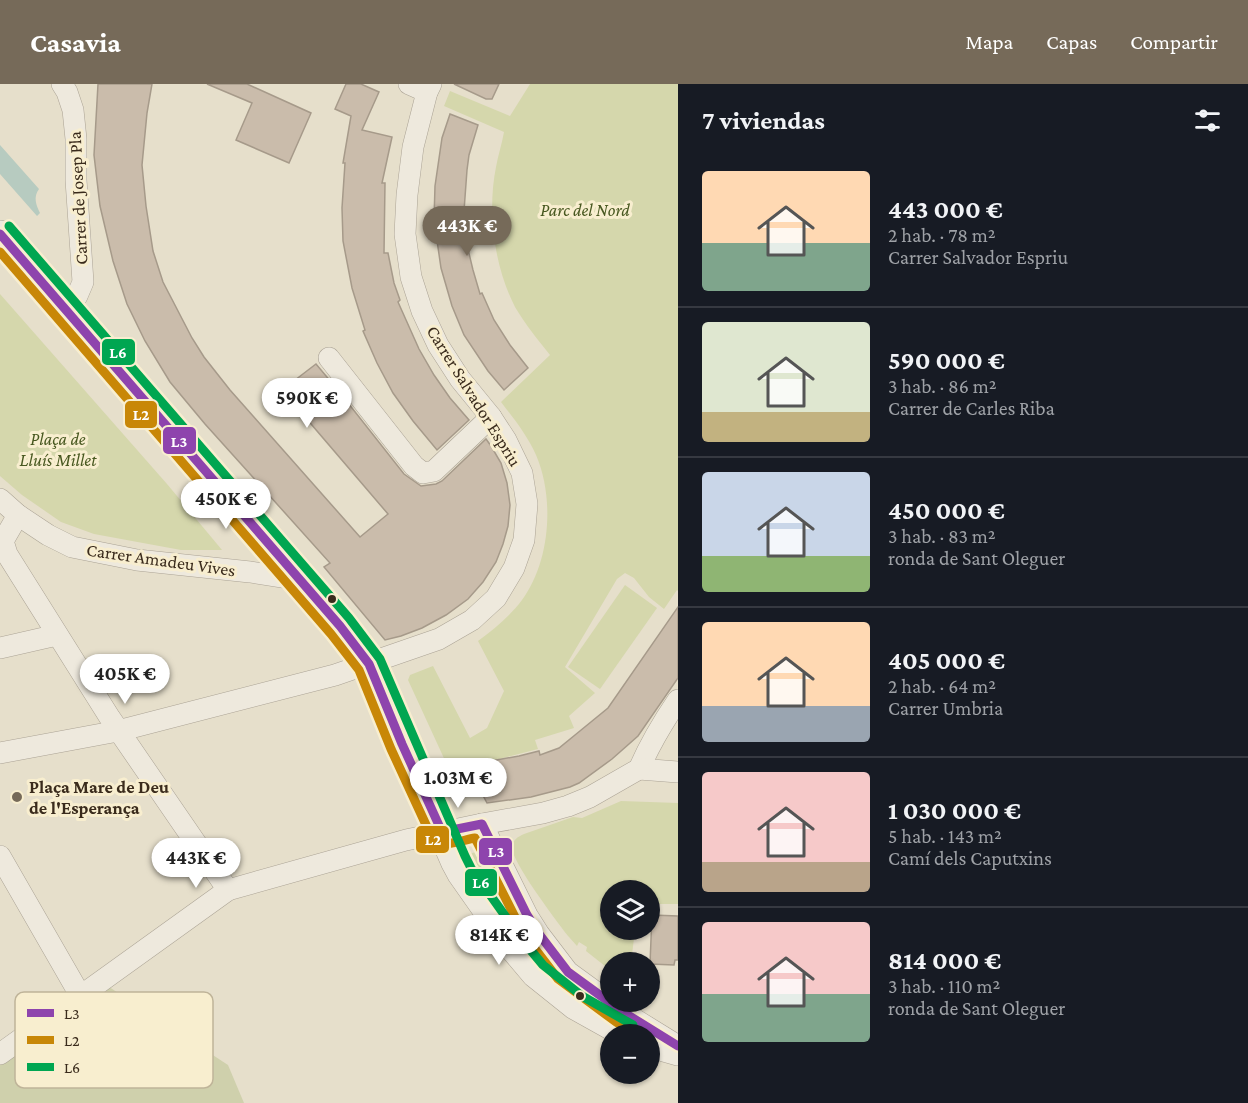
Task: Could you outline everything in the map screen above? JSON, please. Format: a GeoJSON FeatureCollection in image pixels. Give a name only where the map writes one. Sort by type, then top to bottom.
{"type":"FeatureCollection","features":[{"type":"Feature","properties":{"kind":"street","name":"Carrer de Josep Pla"},"geometry":{"type":"LineString","coordinates":[[62,84],[73,110],[83,282],[77,296],[64,308]]}},
{"type":"Feature","properties":{"kind":"street","name":"Carrer Salvador Espriu"},"geometry":{"type":"LineString","coordinates":[[0,753],[118,731],[335,675],[439,639],[472,620],[496,598],[514,568],[524,540],[527,504],[524,483],[522,473],[506,440],[491,417],[460,379],[438,345],[422,311],[411,277],[405,234],[407,195],[422,87]]}},
{"type":"Feature","properties":{"kind":"street"},"geometry":{"type":"LineString","coordinates":[[0,234],[340,626],[369,664],[447,847],[461,874],[513,948],[535,974],[575,1006],[607,1024]]}},
{"type":"Feature","properties":{"kind":"street"},"geometry":{"type":"LineString","coordinates":[[329,358],[414,466],[423,473],[434,471],[491,417]]}},
{"type":"Feature","properties":{"kind":"street","name":"Carrer Amadeu Vives"},"geometry":{"type":"LineString","coordinates":[[0,499],[18,515],[48,535],[72,547],[137,560],[300,580]]}},
{"type":"Feature","properties":{"kind":"street"},"geometry":{"type":"LineString","coordinates":[[18,515],[3,541],[7,554],[118,731],[228,890]]}},
{"type":"Feature","properties":{"kind":"street"},"geometry":{"type":"LineString","coordinates":[[0,648],[57,635]]}},
{"type":"Feature","properties":{"kind":"street"},"geometry":{"type":"LineString","coordinates":[[639,770],[661,724],[678,700]]}},
{"type":"Feature","properties":{"kind":"street"},"geometry":{"type":"LineString","coordinates":[[84,992],[228,890],[406,840],[568,806],[590,797],[639,770],[678,772]]}},
{"type":"Feature","properties":{"kind":"street"},"geometry":{"type":"LineString","coordinates":[[482,824],[527,915],[568,972],[623,1012],[678,1046]]}},
{"type":"Feature","properties":{"kind":"street"},"geometry":{"type":"LineString","coordinates":[[0,856],[78,992]]}},
{"type":"Feature","properties":{"kind":"street"},"geometry":{"type":"LineString","coordinates":[[0,1054],[15,1043]]}},
{"type":"Feature","properties":{"kind":"street"},"geometry":{"type":"LineString","coordinates":[[660,1047],[678,1052]]}},
{"type":"Feature","properties":{"kind":"green space","name":"Parc del Nord"},"geometry":{"type":"Polygon","coordinates":[[[530,84],[678,84],[678,591],[664,609],[649,597],[634,578],[625,573],[617,579],[565,667],[595,693],[569,716],[574,728],[535,740],[538,749],[491,761],[454,780],[408,680],[410,675],[433,666],[470,738],[487,728],[504,691],[478,641],[502,622],[522,600],[539,568],[547,530],[546,491],[536,455],[501,402],[550,355],[515,307],[497,257],[492,202],[493,184],[504,132],[444,106],[450,91],[510,116],[530,84]]]}},
{"type":"Feature","properties":{"kind":"green space","name":"Plaça de Lluís Millet"},"geometry":{"type":"Polygon","coordinates":[[[0,294],[222,550],[181,550],[94,534],[61,522],[22,495],[0,476],[0,294]]]}},
{"type":"Feature","properties":{"kind":"green space"},"geometry":{"type":"Polygon","coordinates":[[[625,585],[657,608],[600,689],[568,667],[625,585]]]}},
{"type":"Feature","properties":{"kind":"green space"},"geometry":{"type":"Polygon","coordinates":[[[621,801],[678,803],[678,904],[660,904],[660,880],[600,880],[600,940],[634,940],[632,952],[600,952],[600,962],[586,951],[587,947],[579,942],[577,946],[569,937],[527,878],[512,847],[515,840],[524,834],[573,817],[582,818],[621,801]]]}},
{"type":"Feature","properties":{"kind":"green space"},"geometry":{"type":"Polygon","coordinates":[[[484,850],[534,944],[532,946],[528,946],[519,935],[464,858],[484,850]]]}},
{"type":"Feature","properties":{"kind":"green space"},"geometry":{"type":"Polygon","coordinates":[[[100,981],[117,992],[85,992],[100,981]]]}},
{"type":"Feature","properties":{"kind":"green space"},"geometry":{"type":"Polygon","coordinates":[[[15,1043],[15,1088],[213,1088],[213,1055],[228,1065],[244,1103],[0,1103],[0,1054],[15,1043]]]}},
{"type":"Feature","properties":{"kind":"shaded area"},"geometry":{"type":"Polygon","coordinates":[[[0,145],[39,189],[36,201],[40,213],[37,216],[0,174],[0,145]]]}},
{"type":"Feature","properties":{"kind":"building"},"geometry":{"type":"Polygon","coordinates":[[[98,84],[152,84],[142,165],[153,251],[163,282],[204,357],[230,390],[360,537],[388,514],[282,390],[316,364],[404,474],[421,486],[442,481],[486,439],[491,446],[501,463],[507,483],[510,505],[508,526],[496,562],[483,582],[468,599],[446,615],[422,628],[385,640],[324,567],[330,563],[170,382],[145,341],[127,304],[113,261],[100,206],[94,155],[98,84]]]}},
{"type":"Feature","properties":{"kind":"building"},"geometry":{"type":"Polygon","coordinates":[[[207,84],[247,84],[311,113],[289,163],[236,140],[252,103],[207,84]]]}},
{"type":"Feature","properties":{"kind":"building"},"geometry":{"type":"Polygon","coordinates":[[[346,84],[361,84],[379,92],[362,130],[392,137],[382,183],[385,183],[384,253],[388,253],[400,300],[398,302],[419,349],[450,398],[469,420],[437,450],[393,393],[377,363],[363,331],[365,330],[352,288],[343,241],[342,208],[345,163],[343,163],[351,116],[335,109],[346,84]]]}},
{"type":"Feature","properties":{"kind":"building"},"geometry":{"type":"Polygon","coordinates":[[[454,84],[499,84],[492,99],[486,99],[454,84]]]}},
{"type":"Feature","properties":{"kind":"building"},"geometry":{"type":"Polygon","coordinates":[[[450,114],[478,125],[469,155],[464,211],[466,241],[480,294],[482,293],[494,320],[510,345],[528,368],[504,390],[464,335],[452,306],[441,268],[434,220],[435,186],[442,138],[450,114]]]}},
{"type":"Feature","properties":{"kind":"building"},"geometry":{"type":"Polygon","coordinates":[[[678,607],[678,678],[638,736],[612,759],[570,787],[531,797],[487,803],[470,771],[491,761],[539,751],[540,755],[559,748],[608,708],[678,607]]]}},
{"type":"Feature","properties":{"kind":"building"},"geometry":{"type":"Polygon","coordinates":[[[660,915],[678,916],[678,960],[675,960],[674,965],[660,964],[660,952],[650,952],[651,940],[660,940],[660,915]]]}},
{"type":"Feature","properties":{"kind":"transit line","name":"L6"},"geometry":{"type":"LineString","coordinates":[[9,226],[349,618],[380,659],[471,868],[523,941],[543,965],[582,996],[631,1024]]}},
{"type":"Feature","properties":{"kind":"transit line","name":"L3"},"geometry":{"type":"LineString","coordinates":[[0,234],[340,626],[369,664],[442,832],[482,824],[527,915],[568,972],[623,1012],[678,1046]]}},
{"type":"Feature","properties":{"kind":"transit line","name":"L2"},"geometry":{"type":"LineString","coordinates":[[0,252],[331,634],[359,670],[391,749],[433,840],[448,843],[475,838],[517,921],[558,979],[619,1024]]}},
{"type":"Feature","properties":{"kind":"place","name":"Plaça Mare de Deu de l'Esperança"},"geometry":{"type":"Point","coordinates":[17,797]}}]}
